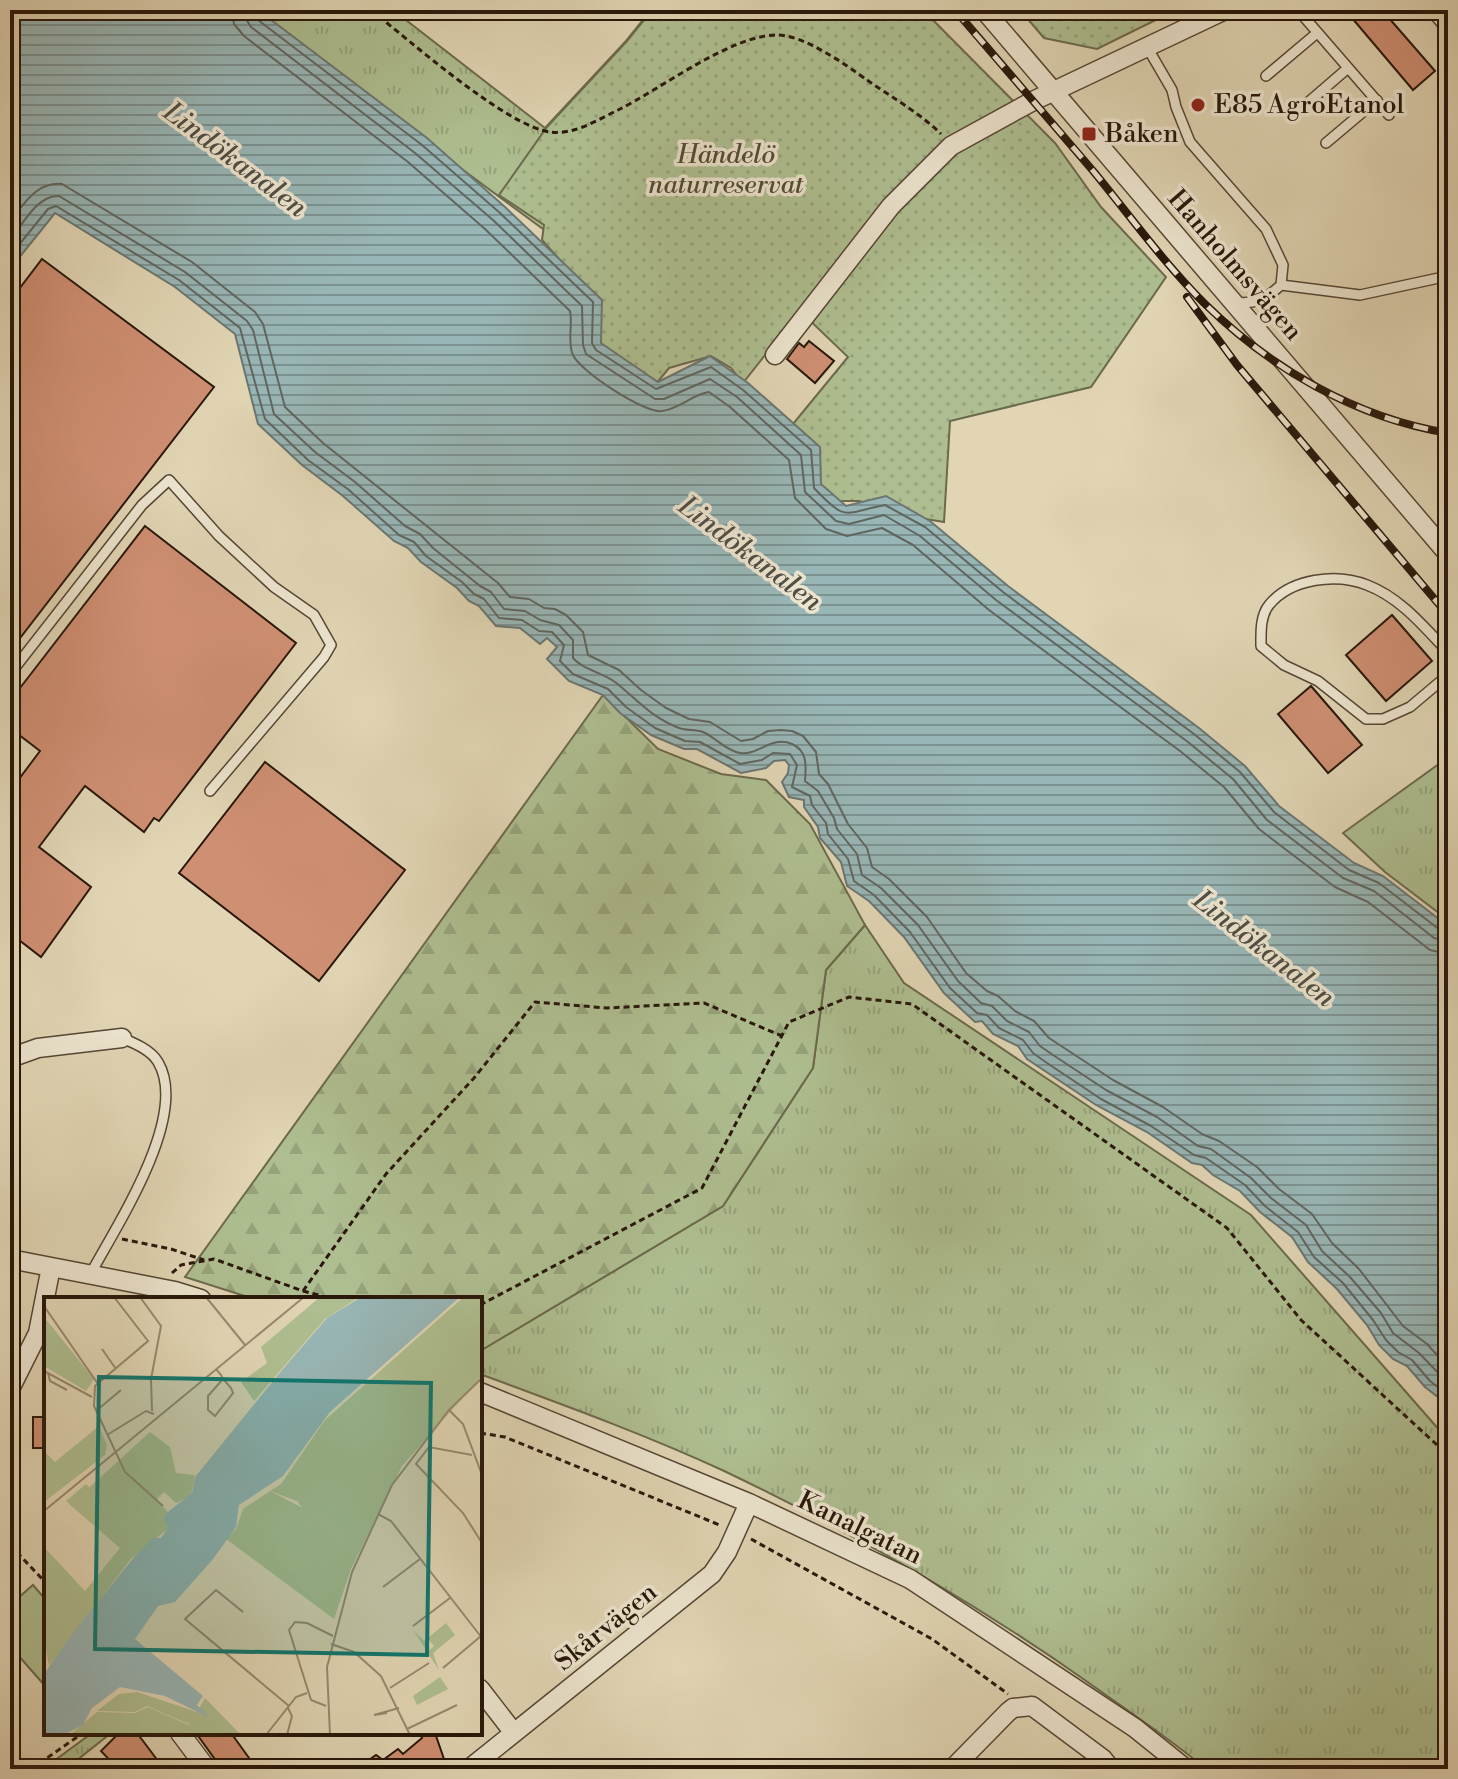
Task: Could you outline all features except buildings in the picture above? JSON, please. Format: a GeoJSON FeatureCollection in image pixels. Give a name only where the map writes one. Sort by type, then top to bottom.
{"type":"FeatureCollection","features":[{"type":"Feature","properties":{"kind":"street","name":"Hanholmsvägen"},"geometry":{"type":"LineString","coordinates":[[984,10],[1448,554]]}},
{"type":"Feature","properties":{"kind":"street"},"geometry":{"type":"LineString","coordinates":[[775,355],[891,206],[951,146],[1052,92],[1225,10]]}},
{"type":"Feature","properties":{"kind":"street"},"geometry":{"type":"LineString","coordinates":[[1436,10],[1448,24]]}},
{"type":"Feature","properties":{"kind":"street"},"geometry":{"type":"LineString","coordinates":[[10,1058],[38,1048],[122,1038]]}},
{"type":"Feature","properties":{"kind":"street"},"geometry":{"type":"LineString","coordinates":[[10,1259],[193,1297]]}},
{"type":"Feature","properties":{"kind":"street"},"geometry":{"type":"LineString","coordinates":[[45,1297],[51,1267]]}},
{"type":"Feature","properties":{"kind":"street"},"geometry":{"type":"LineString","coordinates":[[10,1389],[38,1333],[44,1303]]}},
{"type":"Feature","properties":{"kind":"street","name":"Kanalgatan"},"geometry":{"type":"LineString","coordinates":[[482,1393],[749,1503],[910,1579],[1135,1728],[1186,1769]]}},
{"type":"Feature","properties":{"kind":"street","name":"Skårvägen"},"geometry":{"type":"LineString","coordinates":[[469,1769],[712,1574],[727,1552],[749,1503]]}},
{"type":"Feature","properties":{"kind":"street"},"geometry":{"type":"LineString","coordinates":[[482,1692],[514,1733]]}},
{"type":"Feature","properties":{"kind":"street"},"geometry":{"type":"LineString","coordinates":[[952,1769],[1016,1709],[1032,1706],[1042,1710],[1103,1759],[1111,1769]]}},
{"type":"Feature","properties":{"kind":"street"},"geometry":{"type":"LineString","coordinates":[[182,1735],[207,1769]]}},
{"type":"Feature","properties":{"kind":"lane"},"geometry":{"type":"LineString","coordinates":[[1298,10],[1389,115]]}},
{"type":"Feature","properties":{"kind":"lane"},"geometry":{"type":"LineString","coordinates":[[1266,76],[1317,33]]}},
{"type":"Feature","properties":{"kind":"lane"},"geometry":{"type":"LineString","coordinates":[[1147,47],[1172,90],[1190,142],[1266,229],[1283,265],[1277,289],[1262,300],[1249,304],[1233,301]]}},
{"type":"Feature","properties":{"kind":"lane"},"geometry":{"type":"LineString","coordinates":[[1297,112],[1348,68]]}},
{"type":"Feature","properties":{"kind":"lane"},"geometry":{"type":"LineString","coordinates":[[1326,143],[1377,100]]}},
{"type":"Feature","properties":{"kind":"lane"},"geometry":{"type":"LineString","coordinates":[[1277,289],[1360,295],[1448,276]]}},
{"type":"Feature","properties":{"kind":"lane"},"geometry":{"type":"LineString","coordinates":[[10,674],[142,505],[169,480],[219,536],[274,587],[314,615],[331,645],[210,791]]}},
{"type":"Feature","properties":{"kind":"lane"},"geometry":{"type":"LineString","coordinates":[[1448,652],[1401,604],[1366,584],[1326,578],[1294,586],[1268,605],[1261,625],[1261,646],[1284,665],[1318,681],[1366,719],[1383,719],[1410,707],[1448,675]]}},
{"type":"Feature","properties":{"kind":"lane"},"geometry":{"type":"LineString","coordinates":[[90,1275],[154,1155],[162,1133],[165,1087],[156,1059],[137,1044],[122,1038]]}},
{"type":"Feature","properties":{"kind":"path"},"geometry":{"type":"LineString","coordinates":[[371,10],[452,75],[511,115],[523,123],[551,132],[578,130],[745,41],[777,35],[803,42],[852,70],[938,131],[951,146]]}},
{"type":"Feature","properties":{"kind":"path"},"geometry":{"type":"LineString","coordinates":[[482,1304],[702,1188],[789,1022],[849,997],[912,1004],[1227,1228],[1301,1320],[1448,1455]]}},
{"type":"Feature","properties":{"kind":"path"},"geometry":{"type":"LineString","coordinates":[[303,1291],[386,1174],[474,1078],[535,1002],[607,1008],[704,1003],[782,1036]]}},
{"type":"Feature","properties":{"kind":"path"},"geometry":{"type":"LineString","coordinates":[[110,1237],[171,1249],[206,1260]]}},
{"type":"Feature","properties":{"kind":"path"},"geometry":{"type":"LineString","coordinates":[[157,1288],[181,1265],[214,1259],[326,1297]]}},
{"type":"Feature","properties":{"kind":"path"},"geometry":{"type":"LineString","coordinates":[[482,1433],[505,1437],[735,1532],[932,1639],[1016,1709]]}},
{"type":"Feature","properties":{"kind":"path"},"geometry":{"type":"LineString","coordinates":[[10,1545],[44,1581]]}},
{"type":"Feature","properties":{"kind":"path"},"geometry":{"type":"LineString","coordinates":[[31,1769],[80,1735]]}},
{"type":"Feature","properties":{"kind":"green space"},"geometry":{"type":"Polygon","coordinates":[[[247,10],[393,10],[545,128],[651,10],[772,10],[551,235],[247,10]]]}},
{"type":"Feature","properties":{"kind":"green space","name":"Händelö naturreservat"},"geometry":{"type":"Polygon","coordinates":[[[652,10],[923,10],[1055,143],[1101,207],[1166,277],[1091,387],[950,421],[944,522],[859,501],[828,501],[793,424],[848,357],[800,311],[743,383],[731,368],[711,356],[669,368],[655,385],[594,339],[596,300],[542,240],[544,225],[499,195],[547,127],[652,10]]]}},
{"type":"Feature","properties":{"kind":"green space"},"geometry":{"type":"Polygon","coordinates":[[[1020,10],[1176,10],[1097,49],[1044,38],[1020,10]]]}},
{"type":"Feature","properties":{"kind":"green space"},"geometry":{"type":"Polygon","coordinates":[[[603,695],[658,749],[721,774],[766,780],[810,824],[865,925],[826,970],[813,1068],[723,1206],[482,1350],[482,1297],[248,1297],[185,1277],[603,695]]]}},
{"type":"Feature","properties":{"kind":"green space"},"geometry":{"type":"Polygon","coordinates":[[[1443,761],[1448,767],[1448,920],[1385,872],[1343,833],[1443,761]]]}},
{"type":"Feature","properties":{"kind":"green space"},"geometry":{"type":"Polygon","coordinates":[[[865,925],[904,983],[1251,1215],[1448,1440],[1448,1769],[1206,1769],[1045,1653],[956,1596],[864,1543],[770,1493],[693,1457],[482,1375],[482,1350],[723,1206],[813,1068],[826,970],[865,925]]]}},
{"type":"Feature","properties":{"kind":"green space"},"geometry":{"type":"Polygon","coordinates":[[[33,1585],[44,1598],[44,1685],[10,1646],[10,1605],[33,1585]]]}},
{"type":"Feature","properties":{"kind":"green space"},"geometry":{"type":"Polygon","coordinates":[[[89,1735],[108,1735],[76,1761],[82,1769],[43,1769],[89,1735]]]}},
{"type":"Feature","properties":{"kind":"water","name":"Lindökanalen"},"geometry":{"type":"Polygon","coordinates":[[[10,10],[258,10],[427,138],[602,300],[601,343],[658,382],[710,356],[748,383],[820,447],[821,484],[846,506],[886,496],[930,521],[1008,586],[1199,728],[1245,766],[1279,806],[1354,863],[1383,876],[1448,926],[1448,1405],[1425,1387],[1407,1366],[1393,1359],[1379,1345],[1337,1289],[1308,1262],[1292,1237],[1260,1212],[1240,1191],[1147,1132],[1096,1105],[1027,1059],[1018,1046],[993,1034],[982,1021],[975,1022],[944,993],[904,937],[869,901],[847,886],[841,862],[820,838],[818,827],[804,807],[804,800],[789,797],[782,782],[788,773],[789,765],[785,760],[741,773],[697,749],[684,749],[651,735],[620,713],[603,695],[569,681],[547,659],[557,647],[547,638],[540,644],[520,628],[496,626],[479,606],[421,562],[408,548],[394,541],[258,424],[235,334],[175,287],[55,213],[10,269],[10,10]]]}},
{"type":"Feature","properties":{"kind":"railway"},"geometry":{"type":"LineString","coordinates":[[955,10],[1175,272],[1230,327],[1257,349],[1316,387],[1380,416],[1448,433]]}},
{"type":"Feature","properties":{"kind":"railway"},"geometry":{"type":"LineString","coordinates":[[1187,297],[1237,365],[1448,615]]}},
{"type":"Feature","properties":{"kind":"place","name":"E85 AgroEtanol"},"geometry":{"type":"Point","coordinates":[1198,105]}},
{"type":"Feature","properties":{"kind":"place","name":"Båken"},"geometry":{"type":"Point","coordinates":[1089,134]}}]}
